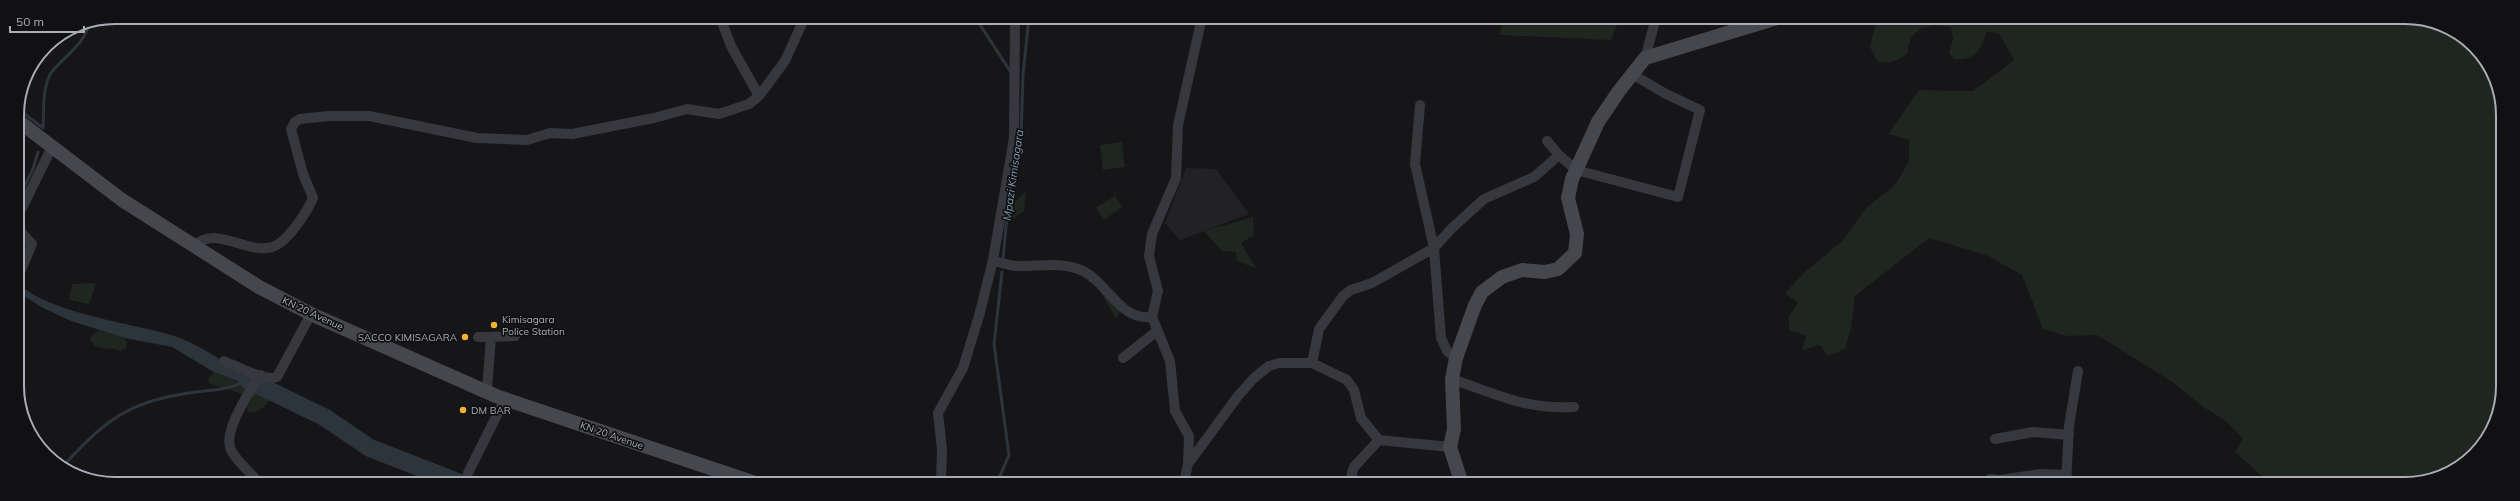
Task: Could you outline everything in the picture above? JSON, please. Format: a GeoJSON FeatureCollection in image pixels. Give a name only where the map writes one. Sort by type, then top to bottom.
{"type":"FeatureCollection","features":[{"type":"Feature","properties":{"kind":"main road"},"geometry":{"type":"LineString","coordinates":[[1460,477],[1450,447],[1454,429],[1452,379],[1456,358],[1468,322],[1482,292],[1502,277],[1516,272],[1545,272],[1558,269],[1575,253],[1577,234],[1568,198],[1569,189],[1598,122],[1645,58],[1757,24]]}},
{"type":"Feature","properties":{"kind":"main road","name":"KN 20 Avenue"},"geometry":{"type":"LineString","coordinates":[[24,125],[122,200],[259,287],[311,314],[505,399],[737,477]]}},
{"type":"Feature","properties":{"kind":"street"},"geometry":{"type":"LineString","coordinates":[[723,24],[732,46],[759,96]]}},
{"type":"Feature","properties":{"kind":"street"},"geometry":{"type":"LineString","coordinates":[[194,247],[199,240],[208,237],[264,248],[273,247],[306,213],[313,198],[303,174],[291,129],[295,122],[300,118],[369,116],[477,138],[527,140],[550,133],[572,134],[654,118],[687,109],[719,114],[749,104],[759,96],[785,61],[802,24]]}},
{"type":"Feature","properties":{"kind":"street"},"geometry":{"type":"LineString","coordinates":[[941,477],[942,449],[938,414],[966,361],[993,260],[1014,138],[1015,24]]}},
{"type":"Feature","properties":{"kind":"street"},"geometry":{"type":"LineString","coordinates":[[1185,477],[1188,464],[1189,436],[1175,411],[1170,361],[1152,317],[1158,291],[1149,256],[1152,234],[1176,178],[1178,126],[1200,24]]}},
{"type":"Feature","properties":{"kind":"street"},"geometry":{"type":"LineString","coordinates":[[1645,58],[1654,24]]}},
{"type":"Feature","properties":{"kind":"street"},"geometry":{"type":"LineString","coordinates":[[1547,141],[1559,156],[1576,170],[1676,198],[1680,194],[1700,110],[1666,94],[1632,74]]}},
{"type":"Feature","properties":{"kind":"street"},"geometry":{"type":"LineString","coordinates":[[1420,105],[1415,169],[1434,248],[1441,338],[1447,351],[1456,358]]}},
{"type":"Feature","properties":{"kind":"street"},"geometry":{"type":"LineString","coordinates":[[24,204],[52,147]]}},
{"type":"Feature","properties":{"kind":"street"},"geometry":{"type":"LineString","coordinates":[[1312,363],[1319,329],[1343,296],[1351,290],[1372,283],[1434,248],[1451,229],[1484,199],[1534,177],[1559,156]]}},
{"type":"Feature","properties":{"kind":"street"},"geometry":{"type":"LineString","coordinates":[[24,235],[32,244],[24,263]]}},
{"type":"Feature","properties":{"kind":"street"},"geometry":{"type":"LineString","coordinates":[[993,260],[1016,266],[1067,266],[1081,270],[1098,281],[1123,308],[1141,318],[1152,317]]}},
{"type":"Feature","properties":{"kind":"street"},"geometry":{"type":"LineString","coordinates":[[224,361],[260,377],[272,378],[280,375],[311,314]]}},
{"type":"Feature","properties":{"kind":"street"},"geometry":{"type":"LineString","coordinates":[[1123,358],[1157,331]]}},
{"type":"Feature","properties":{"kind":"street"},"geometry":{"type":"LineString","coordinates":[[478,337],[515,336]]}},
{"type":"Feature","properties":{"kind":"street"},"geometry":{"type":"LineString","coordinates":[[487,390],[491,337]]}},
{"type":"Feature","properties":{"kind":"street"},"geometry":{"type":"LineString","coordinates":[[1188,464],[1238,396],[1254,378],[1270,366],[1279,363],[1312,363],[1330,370],[1351,384],[1361,418],[1380,440],[1450,447]]}},
{"type":"Feature","properties":{"kind":"street"},"geometry":{"type":"LineString","coordinates":[[2067,477],[2069,435],[2078,371]]}},
{"type":"Feature","properties":{"kind":"street"},"geometry":{"type":"LineString","coordinates":[[254,477],[231,450],[229,440],[237,414],[260,377]]}},
{"type":"Feature","properties":{"kind":"street"},"geometry":{"type":"LineString","coordinates":[[1452,379],[1504,399],[1538,407],[1574,407]]}},
{"type":"Feature","properties":{"kind":"street"},"geometry":{"type":"LineString","coordinates":[[468,473],[505,399]]}},
{"type":"Feature","properties":{"kind":"street"},"geometry":{"type":"LineString","coordinates":[[1995,439],[2034,432],[2069,435]]}},
{"type":"Feature","properties":{"kind":"street"},"geometry":{"type":"LineString","coordinates":[[1351,477],[1354,467],[1371,447],[1380,440]]}},
{"type":"Feature","properties":{"kind":"street"},"geometry":{"type":"LineString","coordinates":[[2020,477],[2040,474],[2056,477]]}},
{"type":"Feature","properties":{"kind":"shaded area"},"geometry":{"type":"Polygon","coordinates":[[[1502,24],[1618,24],[1611,40],[1499,35],[1502,24]]]}},
{"type":"Feature","properties":{"kind":"shaded area"},"geometry":{"type":"Polygon","coordinates":[[[1876,24],[2405,24],[2429,27],[2456,39],[2477,59],[2484,69],[2491,85],[2496,115],[2496,386],[2493,410],[2484,432],[2474,446],[2465,455],[2451,465],[2429,474],[2411,477],[2263,477],[2235,452],[2243,439],[2227,422],[2202,406],[2171,381],[2097,335],[2067,336],[2043,329],[2022,275],[1986,255],[1929,238],[1855,296],[1851,328],[1845,349],[1828,356],[1820,345],[1802,350],[1806,336],[1789,330],[1789,316],[1798,303],[1785,293],[1805,272],[1842,241],[1866,208],[1895,185],[1909,161],[1909,140],[1888,134],[1919,90],[1973,91],[2014,60],[1999,34],[1987,31],[1980,48],[1972,56],[1954,59],[1949,53],[1953,39],[1951,28],[1936,25],[1922,28],[1916,32],[1911,38],[1908,53],[1893,62],[1886,63],[1877,61],[1870,47],[1876,24]]]}},
{"type":"Feature","properties":{"kind":"shaded area"},"geometry":{"type":"Polygon","coordinates":[[[1122,142],[1125,167],[1103,170],[1100,145],[1122,142]]]}},
{"type":"Feature","properties":{"kind":"shaded area"},"geometry":{"type":"Polygon","coordinates":[[[1186,168],[1216,169],[1249,214],[1180,240],[1165,223],[1186,168]]]}},
{"type":"Feature","properties":{"kind":"shaded area"},"geometry":{"type":"Polygon","coordinates":[[[1026,192],[1024,211],[1011,220],[1011,204],[1026,192]]]}},
{"type":"Feature","properties":{"kind":"shaded area"},"geometry":{"type":"Polygon","coordinates":[[[1115,196],[1122,207],[1104,220],[1096,207],[1115,196]]]}},
{"type":"Feature","properties":{"kind":"shaded area"},"geometry":{"type":"Polygon","coordinates":[[[1253,217],[1254,235],[1241,243],[1257,269],[1237,261],[1236,252],[1222,251],[1204,231],[1253,217]]]}},
{"type":"Feature","properties":{"kind":"shaded area"},"geometry":{"type":"Polygon","coordinates":[[[24,241],[28,244],[24,253],[24,241]]]}},
{"type":"Feature","properties":{"kind":"shaded area"},"geometry":{"type":"Polygon","coordinates":[[[1093,279],[1121,309],[1116,319],[1093,279]]]}},
{"type":"Feature","properties":{"kind":"shaded area"},"geometry":{"type":"Polygon","coordinates":[[[96,283],[89,304],[69,300],[72,284],[96,283]]]}},
{"type":"Feature","properties":{"kind":"shaded area"},"geometry":{"type":"Polygon","coordinates":[[[24,288],[48,302],[67,309],[179,338],[199,347],[249,376],[242,383],[214,372],[172,347],[125,338],[71,321],[43,308],[24,296],[24,288]]]}},
{"type":"Feature","properties":{"kind":"shaded area"},"geometry":{"type":"Polygon","coordinates":[[[98,330],[125,338],[127,342],[126,348],[120,351],[98,347],[90,338],[98,330]]]}},
{"type":"Feature","properties":{"kind":"shaded area"},"geometry":{"type":"Polygon","coordinates":[[[214,372],[248,386],[245,395],[210,384],[208,379],[214,372]]]}},
{"type":"Feature","properties":{"kind":"shaded area"},"geometry":{"type":"Polygon","coordinates":[[[256,390],[268,394],[271,397],[268,403],[262,408],[249,413],[247,408],[256,390]]]}},
{"type":"Feature","properties":{"kind":"waterway"},"geometry":{"type":"LineString","coordinates":[[980,24],[1012,74]]}},
{"type":"Feature","properties":{"kind":"waterway","name":"Mpazi Kimisagara"},"geometry":{"type":"LineString","coordinates":[[1003,260],[1008,204],[1021,136],[1023,75],[1028,24]]}},
{"type":"Feature","properties":{"kind":"waterway"},"geometry":{"type":"LineString","coordinates":[[43,128],[44,100],[48,79],[56,67],[79,44],[87,28]]}},
{"type":"Feature","properties":{"kind":"waterway"},"geometry":{"type":"LineString","coordinates":[[24,114],[43,128]]}},
{"type":"Feature","properties":{"kind":"waterway"},"geometry":{"type":"LineString","coordinates":[[24,187],[33,169],[38,152]]}},
{"type":"Feature","properties":{"kind":"waterway","name":"Mpazi Kimisagara"},"geometry":{"type":"LineString","coordinates":[[1000,477],[1009,455],[994,344],[1002,272]]}},
{"type":"Feature","properties":{"kind":"waterway"},"geometry":{"type":"LineString","coordinates":[[66,463],[103,427],[116,418],[145,403],[183,394],[224,388],[240,384],[248,380]]}},
{"type":"Feature","properties":{"kind":"waterway"},"geometry":{"type":"LineString","coordinates":[[248,380],[324,417],[370,448],[445,477]]}},
{"type":"Feature","properties":{"kind":"place","name":"Kimisagara Police Station"},"geometry":{"type":"Point","coordinates":[494,325]}},
{"type":"Feature","properties":{"kind":"place","name":"SACCO KIMISAGARA"},"geometry":{"type":"Point","coordinates":[465,337]}},
{"type":"Feature","properties":{"kind":"place","name":"DM BAR"},"geometry":{"type":"Point","coordinates":[463,410]}}]}
